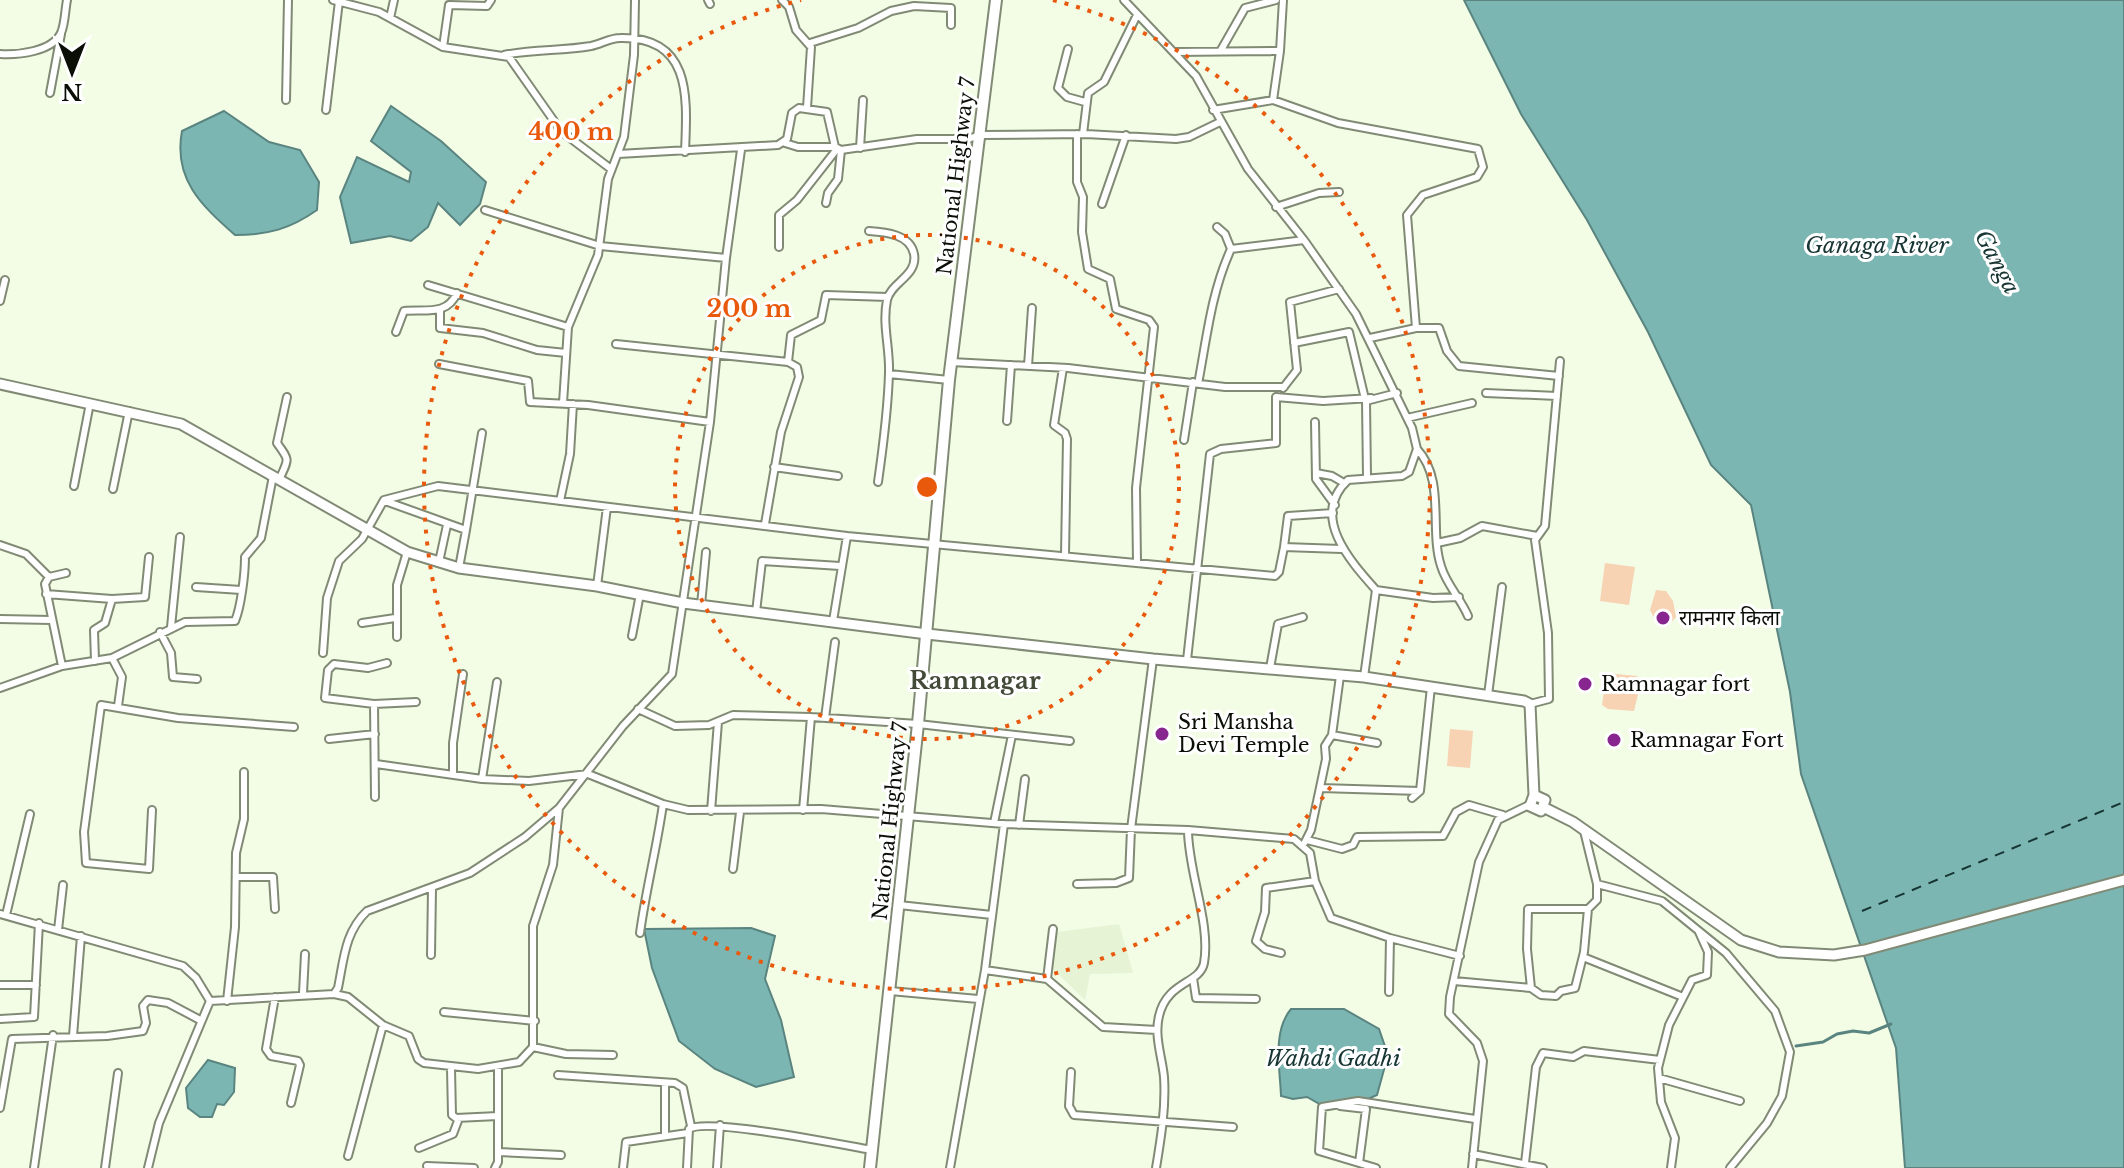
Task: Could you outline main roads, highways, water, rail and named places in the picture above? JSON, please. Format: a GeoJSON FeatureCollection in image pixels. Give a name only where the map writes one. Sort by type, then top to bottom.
{"type":"FeatureCollection","features":[{"type":"Feature","properties":{"kind":"main road","name":"National Highway 7"},"geometry":{"type":"LineString","coordinates":[[870,1168],[909,814],[949,380],[996,0]]}},
{"type":"Feature","properties":{"kind":"main road"},"geometry":{"type":"LineString","coordinates":[[0,384],[157,416],[198,432],[407,552],[459,568],[597,586],[683,603],[927,634],[1153,659],[1364,677],[1530,704],[1532,800],[1543,796],[1545,808],[1584,831],[1741,940],[1759,948],[1803,955],[1865,950],[2124,880]]}},
{"type":"Feature","properties":{"kind":"water","name":"Ganaga River"},"geometry":{"type":"Polygon","coordinates":[[[1464,0],[2124,0],[2124,1168],[1905,1168],[1896,1048],[1801,774],[1790,692],[1751,505],[1711,465],[1648,332],[1587,220],[1521,114],[1464,0]]]}},
{"type":"Feature","properties":{"kind":"water"},"geometry":{"type":"Polygon","coordinates":[[[391,106],[441,141],[486,182],[480,204],[460,225],[438,203],[428,227],[411,241],[390,236],[351,243],[340,197],[357,157],[409,182],[411,172],[371,141],[391,106]]]}},
{"type":"Feature","properties":{"kind":"water"},"geometry":{"type":"Polygon","coordinates":[[[224,111],[269,142],[300,150],[319,182],[317,210],[288,226],[247,235],[235,235],[211,213],[192,190],[186,177],[180,148],[182,131],[224,111]]]}},
{"type":"Feature","properties":{"kind":"water"},"geometry":{"type":"Polygon","coordinates":[[[751,928],[775,936],[765,979],[781,1020],[794,1077],[756,1087],[715,1069],[679,1041],[652,968],[644,929],[751,928]]]}},
{"type":"Feature","properties":{"kind":"water","name":"Wahdi Gadhi"},"geometry":{"type":"Polygon","coordinates":[[[1291,1009],[1344,1009],[1379,1029],[1388,1055],[1377,1095],[1352,1106],[1323,1106],[1307,1097],[1293,1099],[1281,1096],[1279,1039],[1291,1009]]]}},
{"type":"Feature","properties":{"kind":"water"},"geometry":{"type":"Polygon","coordinates":[[[208,1060],[235,1068],[234,1092],[224,1105],[217,1104],[212,1117],[200,1117],[188,1108],[186,1088],[208,1060]]]}},
{"type":"Feature","properties":{"kind":"waterway","name":"Ramnagar"},"geometry":{"type":"LineString","coordinates":[[1796,1046],[1823,1042],[1837,1034],[1853,1031],[1869,1033],[1891,1024]]}},
{"type":"Feature","properties":{"kind":"place","name":"रामनगर किला"},"geometry":{"type":"Point","coordinates":[1663,618]}},
{"type":"Feature","properties":{"kind":"place","name":"Ramnagar fort"},"geometry":{"type":"Point","coordinates":[1585,684]}},
{"type":"Feature","properties":{"kind":"place","name":"Sri Mansha Devi Temple"},"geometry":{"type":"Point","coordinates":[1162,734]}},
{"type":"Feature","properties":{"kind":"place","name":"Ramnagar Fort"},"geometry":{"type":"Point","coordinates":[1614,740]}},
{"type":"Feature","properties":{"kind":"district","name":"Ramnagar"},"geometry":{"type":"Point","coordinates":[975,680]}},
{"type":"Feature","properties":{"kind":"water label","name":"Ganga"},"geometry":{"type":"Point","coordinates":[1997,262]}}]}
